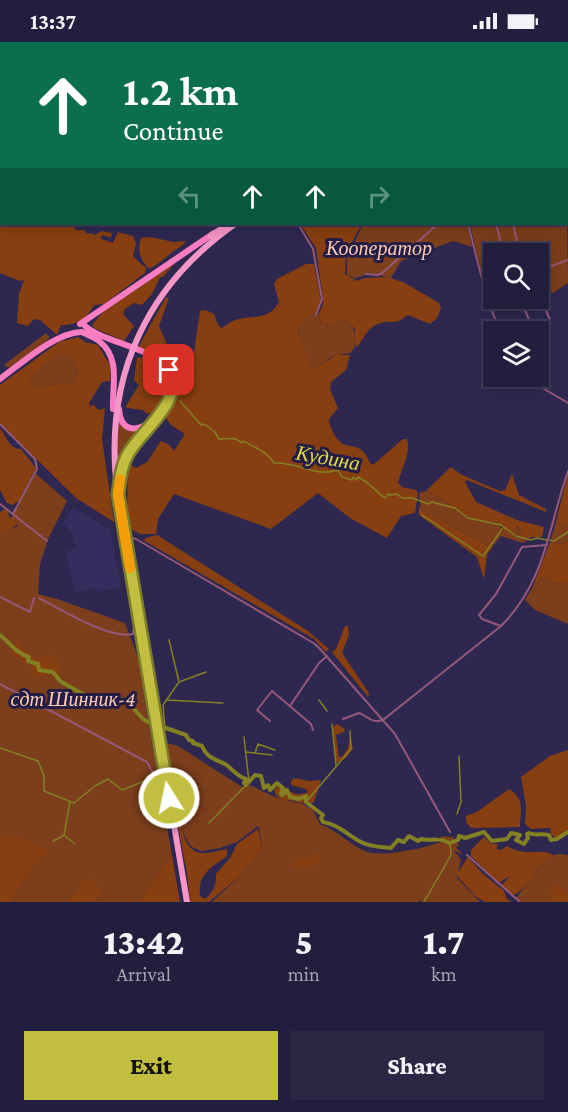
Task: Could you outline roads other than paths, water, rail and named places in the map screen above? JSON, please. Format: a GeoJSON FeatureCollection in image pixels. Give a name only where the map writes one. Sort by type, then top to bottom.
{"type":"FeatureCollection","features":[{"type":"Feature","properties":{"kind":"highway"},"geometry":{"type":"LineString","coordinates":[[186,902],[162,777],[112,481],[113,409],[133,342],[150,313],[171,282],[227,225]]}},
{"type":"Feature","properties":{"kind":"highway"},"geometry":{"type":"LineString","coordinates":[[220,231],[233,225]]}},
{"type":"Feature","properties":{"kind":"highway"},"geometry":{"type":"LineString","coordinates":[[129,354],[119,400],[114,445],[118,494],[186,902]]}},
{"type":"Feature","properties":{"kind":"main road"},"geometry":{"type":"LineString","coordinates":[[0,379],[57,339],[82,328],[220,231]]}},
{"type":"Feature","properties":{"kind":"main road"},"geometry":{"type":"LineString","coordinates":[[82,328],[151,356],[167,368],[172,380],[172,394],[164,408],[128,454],[122,468],[118,494]]}},
{"type":"Feature","properties":{"kind":"main road"},"geometry":{"type":"LineString","coordinates":[[82,328],[100,342],[111,356],[115,370],[113,409]]}},
{"type":"Feature","properties":{"kind":"main road"},"geometry":{"type":"LineString","coordinates":[[119,400],[120,417],[128,427],[141,428],[155,418]]}},
{"type":"Feature","properties":{"kind":"street"},"geometry":{"type":"LineString","coordinates":[[299,225],[313,249],[322,298],[316,315]]}},
{"type":"Feature","properties":{"kind":"street"},"geometry":{"type":"LineString","coordinates":[[366,274],[382,273],[437,225]]}},
{"type":"Feature","properties":{"kind":"street"},"geometry":{"type":"LineString","coordinates":[[468,225],[483,283]]}},
{"type":"Feature","properties":{"kind":"street"},"geometry":{"type":"LineString","coordinates":[[496,225],[501,243]]}},
{"type":"Feature","properties":{"kind":"street"},"geometry":{"type":"LineString","coordinates":[[513,225],[517,243]]}},
{"type":"Feature","properties":{"kind":"street"},"geometry":{"type":"LineString","coordinates":[[549,267],[568,260]]}},
{"type":"Feature","properties":{"kind":"street"},"geometry":{"type":"LineString","coordinates":[[545,309],[550,320]]}},
{"type":"Feature","properties":{"kind":"street"},"geometry":{"type":"LineString","coordinates":[[539,387],[568,403]]}},
{"type":"Feature","properties":{"kind":"street"},"geometry":{"type":"LineString","coordinates":[[0,424],[37,464],[37,469],[13,514]]}},
{"type":"Feature","properties":{"kind":"street"},"geometry":{"type":"LineString","coordinates":[[343,719],[359,713],[369,720],[378,722],[383,720],[501,626],[515,612],[531,589],[547,545],[568,471]]}},
{"type":"Feature","properties":{"kind":"street"},"geometry":{"type":"LineString","coordinates":[[0,504],[47,541]]}},
{"type":"Feature","properties":{"kind":"street"},"geometry":{"type":"LineString","coordinates":[[125,537],[134,537],[315,644],[395,734],[450,832]]}},
{"type":"Feature","properties":{"kind":"street"},"geometry":{"type":"LineString","coordinates":[[501,626],[482,619],[479,615],[496,594],[522,547],[547,545]]}},
{"type":"Feature","properties":{"kind":"street"},"geometry":{"type":"LineString","coordinates":[[0,597],[30,612],[34,598]]}},
{"type":"Feature","properties":{"kind":"street"},"geometry":{"type":"LineString","coordinates":[[39,598],[94,627],[123,635],[133,634],[135,618]]}},
{"type":"Feature","properties":{"kind":"street"},"geometry":{"type":"LineString","coordinates":[[290,706],[319,663],[327,656]]}},
{"type":"Feature","properties":{"kind":"street"},"geometry":{"type":"LineString","coordinates":[[0,684],[145,761],[154,775],[162,777]]}},
{"type":"Feature","properties":{"kind":"street"},"geometry":{"type":"LineString","coordinates":[[270,721],[257,710],[270,692],[273,692],[314,730]]}},
{"type":"Feature","properties":{"kind":"street"},"geometry":{"type":"LineString","coordinates":[[467,855],[520,902]]}},
{"type":"Feature","properties":{"kind":"waterway","name":"Кудина"},"geometry":{"type":"LineString","coordinates":[[180,401],[201,425],[204,424],[214,431],[219,439],[234,439],[242,443],[243,441],[264,453],[274,463],[290,464],[321,472],[338,470],[342,477],[352,480],[353,477],[356,480],[358,477],[362,479],[385,498],[388,494],[397,494],[402,498],[412,498],[428,504],[432,502],[455,508],[468,518],[501,525],[516,536],[531,540],[537,538],[547,540]]}},
{"type":"Feature","properties":{"kind":"waterway"},"geometry":{"type":"LineString","coordinates":[[422,515],[483,556],[502,529]]}},
{"type":"Feature","properties":{"kind":"waterway","name":"Кудина"},"geometry":{"type":"LineString","coordinates":[[550,540],[554,541],[568,532]]}},
{"type":"Feature","properties":{"kind":"waterway"},"geometry":{"type":"LineString","coordinates":[[0,635],[17,651],[29,657],[28,661],[38,664],[39,670],[53,672],[60,681],[98,703],[104,704],[109,697],[126,700],[143,719],[152,724]]}},
{"type":"Feature","properties":{"kind":"waterway"},"geometry":{"type":"LineString","coordinates":[[165,728],[163,705],[179,682],[169,640]]}},
{"type":"Feature","properties":{"kind":"waterway"},"geometry":{"type":"LineString","coordinates":[[179,682],[206,672]]}},
{"type":"Feature","properties":{"kind":"waterway"},"geometry":{"type":"LineString","coordinates":[[167,700],[223,703]]}},
{"type":"Feature","properties":{"kind":"waterway"},"geometry":{"type":"LineString","coordinates":[[319,700],[327,711]]}},
{"type":"Feature","properties":{"kind":"waterway"},"geometry":{"type":"LineString","coordinates":[[332,724],[336,765]]}},
{"type":"Feature","properties":{"kind":"waterway"},"geometry":{"type":"LineString","coordinates":[[160,726],[186,735],[193,743],[202,746],[209,756],[246,779],[244,783],[246,785],[255,775],[261,776],[264,788],[268,785],[270,790],[277,783],[283,788],[282,795],[287,790],[290,797],[299,799],[306,796],[306,802],[323,815],[321,818],[323,822],[338,827],[368,845],[391,848],[398,840],[404,842],[409,836],[418,841],[437,839],[450,843],[458,840],[459,836],[465,838],[484,832],[492,841],[507,839],[511,833],[520,835],[516,840],[524,844],[529,833],[549,835],[551,840],[568,832]]}},
{"type":"Feature","properties":{"kind":"waterway"},"geometry":{"type":"LineString","coordinates":[[306,802],[351,749],[350,731]]}},
{"type":"Feature","properties":{"kind":"waterway"},"geometry":{"type":"LineString","coordinates":[[244,737],[249,782]]}},
{"type":"Feature","properties":{"kind":"waterway"},"geometry":{"type":"LineString","coordinates":[[255,753],[258,744],[275,750]]}},
{"type":"Feature","properties":{"kind":"waterway"},"geometry":{"type":"LineString","coordinates":[[0,748],[38,761],[44,776],[44,791],[74,803],[108,779],[122,790],[152,778]]}},
{"type":"Feature","properties":{"kind":"waterway"},"geometry":{"type":"LineString","coordinates":[[246,752],[272,755]]}},
{"type":"Feature","properties":{"kind":"waterway"},"geometry":{"type":"LineString","coordinates":[[457,814],[461,802],[459,756]]}},
{"type":"Feature","properties":{"kind":"waterway"},"geometry":{"type":"LineString","coordinates":[[209,823],[246,785]]}},
{"type":"Feature","properties":{"kind":"waterway"},"geometry":{"type":"LineString","coordinates":[[70,802],[64,835],[75,844]]}},
{"type":"Feature","properties":{"kind":"waterway"},"geometry":{"type":"LineString","coordinates":[[53,841],[63,836]]}},
{"type":"Feature","properties":{"kind":"waterway"},"geometry":{"type":"LineString","coordinates":[[424,902],[451,855],[450,843]]}},
{"type":"Feature","properties":{"kind":"park label","name":"Кооператор"},"geometry":{"type":"Point","coordinates":[379,248]}},
{"type":"Feature","properties":{"kind":"park label","name":"сдт Шинник-4"},"geometry":{"type":"Point","coordinates":[73,699]}}]}
